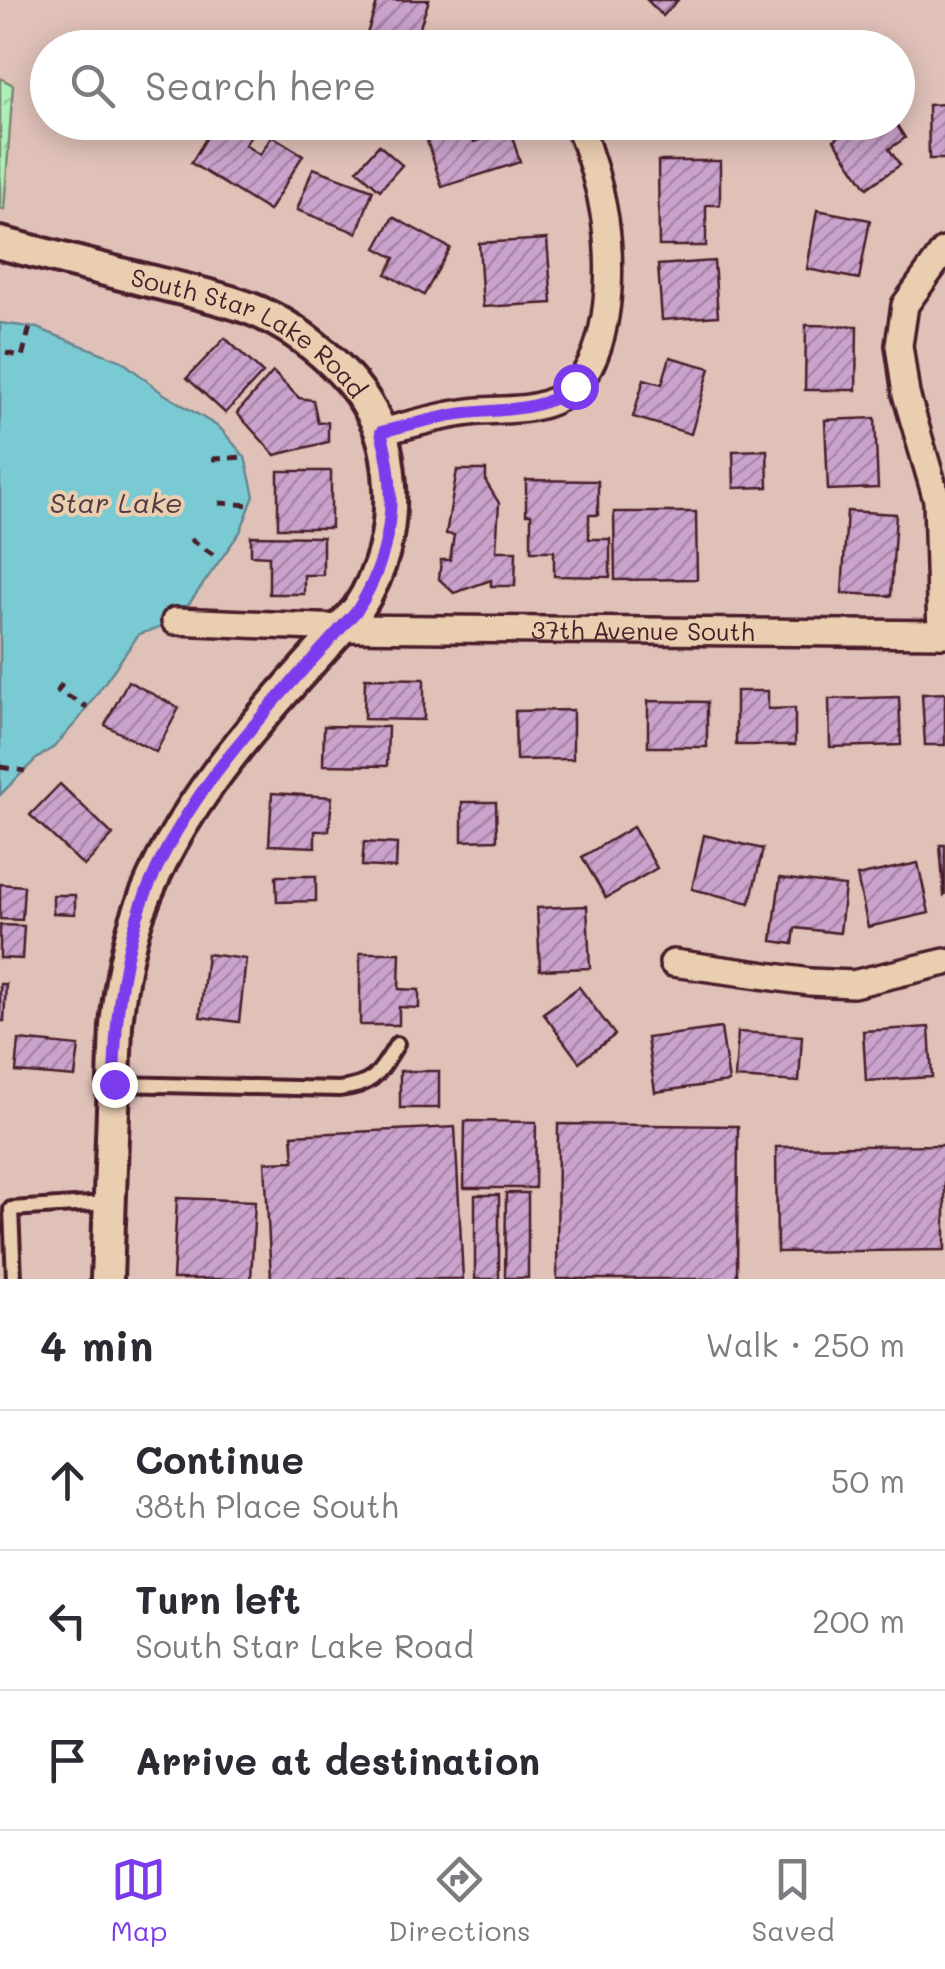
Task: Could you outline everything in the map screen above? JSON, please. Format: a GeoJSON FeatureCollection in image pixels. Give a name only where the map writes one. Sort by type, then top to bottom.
{"type":"FeatureCollection","features":[{"type":"Feature","properties":{"kind":"street"},"geometry":{"type":"LineString","coordinates":[[381,432],[449,416],[539,406],[575,386],[597,349],[608,275],[604,218],[583,140]]}},
{"type":"Feature","properties":{"kind":"street","name":"South Star Lake Road"},"geometry":{"type":"LineString","coordinates":[[0,242],[240,304],[268,318],[326,356],[371,410],[387,454],[390,505],[386,546],[372,586],[358,609],[218,770],[184,820],[138,914],[116,1025],[107,1279]]}},
{"type":"Feature","properties":{"kind":"street"},"geometry":{"type":"LineString","coordinates":[[943,634],[937,500],[906,394],[900,345],[905,305],[944,251]]}},
{"type":"Feature","properties":{"kind":"street","name":"37th Avenue South"},"geometry":{"type":"LineString","coordinates":[[174,620],[341,628],[943,634]]}},
{"type":"Feature","properties":{"kind":"street"},"geometry":{"type":"LineString","coordinates":[[673,963],[775,978],[853,984],[945,962]]}},
{"type":"Feature","properties":{"kind":"lane"},"geometry":{"type":"LineString","coordinates":[[114,1084],[340,1089],[361,1086],[378,1076],[397,1044]]}},
{"type":"Feature","properties":{"kind":"lane"},"geometry":{"type":"LineString","coordinates":[[14,1279],[11,1209],[110,1203]]}},
{"type":"Feature","properties":{"kind":"path"},"geometry":{"type":"LineString","coordinates":[[6,352],[22,357],[30,327]]}},
{"type":"Feature","properties":{"kind":"path"},"geometry":{"type":"LineString","coordinates":[[212,460],[245,457]]}},
{"type":"Feature","properties":{"kind":"path"},"geometry":{"type":"LineString","coordinates":[[219,503],[250,505]]}},
{"type":"Feature","properties":{"kind":"path"},"geometry":{"type":"LineString","coordinates":[[190,538],[220,559]]}},
{"type":"Feature","properties":{"kind":"path"},"geometry":{"type":"LineString","coordinates":[[62,684],[58,691],[86,707]]}},
{"type":"Feature","properties":{"kind":"path"},"geometry":{"type":"LineString","coordinates":[[0,768],[25,771]]}},
{"type":"Feature","properties":{"kind":"green space"},"geometry":{"type":"Polygon","coordinates":[[[0,78],[13,85],[4,210],[0,209],[0,78]]]}},
{"type":"Feature","properties":{"kind":"water","name":"Star Lake"},"geometry":{"type":"Polygon","coordinates":[[[0,323],[37,328],[122,361],[161,392],[220,428],[245,457],[254,496],[240,532],[189,604],[165,626],[139,634],[79,719],[0,795],[0,323]]]}},
{"type":"Feature","properties":{"kind":"building"},"geometry":{"type":"Polygon","coordinates":[[[378,0],[429,0],[419,30],[368,30],[378,0]]]}},
{"type":"Feature","properties":{"kind":"building"},"geometry":{"type":"Polygon","coordinates":[[[647,0],[678,0],[663,16],[647,0]]]}},
{"type":"Feature","properties":{"kind":"building"},"geometry":{"type":"Polygon","coordinates":[[[945,104],[945,159],[929,159],[928,105],[945,104]]]}},
{"type":"Feature","properties":{"kind":"building"},"geometry":{"type":"Polygon","coordinates":[[[205,140],[248,140],[245,145],[260,155],[269,140],[279,140],[303,155],[269,211],[191,163],[205,140]]]}},
{"type":"Feature","properties":{"kind":"building"},"geometry":{"type":"Polygon","coordinates":[[[427,140],[513,140],[520,162],[442,187],[427,140]]]}},
{"type":"Feature","properties":{"kind":"building"},"geometry":{"type":"Polygon","coordinates":[[[834,140],[902,140],[889,149],[900,165],[867,188],[834,140]]]}},
{"type":"Feature","properties":{"kind":"building"},"geometry":{"type":"Polygon","coordinates":[[[379,145],[402,165],[380,190],[357,170],[379,145]]]}},
{"type":"Feature","properties":{"kind":"building"},"geometry":{"type":"Polygon","coordinates":[[[658,161],[720,161],[720,205],[706,205],[706,246],[659,246],[658,161]]]}},
{"type":"Feature","properties":{"kind":"building"},"geometry":{"type":"Polygon","coordinates":[[[313,168],[373,190],[357,233],[297,210],[313,168]]]}},
{"type":"Feature","properties":{"kind":"building"},"geometry":{"type":"Polygon","coordinates":[[[817,210],[870,220],[859,279],[807,269],[817,210]]]}},
{"type":"Feature","properties":{"kind":"building"},"geometry":{"type":"Polygon","coordinates":[[[393,217],[450,248],[424,295],[386,274],[395,258],[376,248],[393,217]]]}},
{"type":"Feature","properties":{"kind":"building"},"geometry":{"type":"Polygon","coordinates":[[[547,239],[552,303],[483,307],[479,243],[547,239]]]}},
{"type":"Feature","properties":{"kind":"building"},"geometry":{"type":"Polygon","coordinates":[[[714,261],[718,316],[662,320],[658,265],[714,261]]]}},
{"type":"Feature","properties":{"kind":"building"},"geometry":{"type":"Polygon","coordinates":[[[806,325],[857,326],[856,390],[805,390],[806,325]]]}},
{"type":"Feature","properties":{"kind":"building"},"geometry":{"type":"Polygon","coordinates":[[[225,338],[263,373],[225,413],[187,378],[225,338]]]}},
{"type":"Feature","properties":{"kind":"building"},"geometry":{"type":"Polygon","coordinates":[[[670,357],[710,368],[691,434],[633,417],[644,379],[662,384],[670,357]]]}},
{"type":"Feature","properties":{"kind":"building"},"geometry":{"type":"Polygon","coordinates":[[[273,372],[299,398],[313,400],[318,423],[328,422],[328,442],[275,455],[237,413],[273,372]]]}},
{"type":"Feature","properties":{"kind":"building"},"geometry":{"type":"Polygon","coordinates":[[[875,418],[878,488],[828,490],[825,420],[875,418]]]}},
{"type":"Feature","properties":{"kind":"building"},"geometry":{"type":"Polygon","coordinates":[[[767,450],[768,487],[734,488],[733,451],[767,450]]]}},
{"type":"Feature","properties":{"kind":"building"},"geometry":{"type":"Polygon","coordinates":[[[457,470],[486,470],[486,482],[499,503],[496,551],[516,551],[515,586],[491,586],[491,580],[454,593],[439,579],[441,560],[450,560],[454,535],[446,534],[457,470]]]}},
{"type":"Feature","properties":{"kind":"building"},"geometry":{"type":"Polygon","coordinates":[[[278,471],[331,471],[331,528],[278,528],[278,471]]]}},
{"type":"Feature","properties":{"kind":"building"},"geometry":{"type":"Polygon","coordinates":[[[526,480],[598,481],[598,515],[589,515],[589,539],[610,539],[610,577],[554,576],[554,551],[531,551],[526,480]]]}},
{"type":"Feature","properties":{"kind":"building"},"geometry":{"type":"Polygon","coordinates":[[[847,511],[896,514],[891,596],[842,593],[847,511]]]}},
{"type":"Feature","properties":{"kind":"building"},"geometry":{"type":"Polygon","coordinates":[[[614,512],[696,512],[697,579],[615,580],[614,512]]]}},
{"type":"Feature","properties":{"kind":"building"},"geometry":{"type":"Polygon","coordinates":[[[251,536],[323,537],[323,575],[304,575],[304,594],[269,594],[269,556],[251,555],[251,536]]]}},
{"type":"Feature","properties":{"kind":"building"},"geometry":{"type":"Polygon","coordinates":[[[365,678],[424,679],[424,720],[364,719],[365,678]]]}},
{"type":"Feature","properties":{"kind":"building"},"geometry":{"type":"Polygon","coordinates":[[[128,681],[179,708],[156,752],[105,725],[128,681]]]}},
{"type":"Feature","properties":{"kind":"building"},"geometry":{"type":"Polygon","coordinates":[[[736,691],[768,691],[768,709],[795,708],[795,745],[736,745],[736,691]]]}},
{"type":"Feature","properties":{"kind":"building"},"geometry":{"type":"Polygon","coordinates":[[[945,693],[945,745],[925,745],[922,694],[945,693]]]}},
{"type":"Feature","properties":{"kind":"building"},"geometry":{"type":"Polygon","coordinates":[[[899,697],[901,745],[830,747],[829,699],[899,697]]]}},
{"type":"Feature","properties":{"kind":"building"},"geometry":{"type":"Polygon","coordinates":[[[648,701],[707,702],[707,747],[648,747],[648,701]]]}},
{"type":"Feature","properties":{"kind":"building"},"geometry":{"type":"Polygon","coordinates":[[[573,710],[573,759],[516,760],[515,711],[573,710]]]}},
{"type":"Feature","properties":{"kind":"building"},"geometry":{"type":"Polygon","coordinates":[[[324,726],[388,727],[387,766],[323,765],[324,726]]]}},
{"type":"Feature","properties":{"kind":"building"},"geometry":{"type":"Polygon","coordinates":[[[60,784],[113,835],[84,866],[30,815],[60,784]]]}},
{"type":"Feature","properties":{"kind":"building"},"geometry":{"type":"Polygon","coordinates":[[[272,793],[332,797],[329,831],[315,831],[315,847],[269,845],[272,793]]]}},
{"type":"Feature","properties":{"kind":"building"},"geometry":{"type":"Polygon","coordinates":[[[462,802],[496,802],[497,840],[462,841],[462,802]]]}},
{"type":"Feature","properties":{"kind":"building"},"geometry":{"type":"Polygon","coordinates":[[[633,827],[657,868],[606,898],[582,857],[633,827]]]}},
{"type":"Feature","properties":{"kind":"building"},"geometry":{"type":"Polygon","coordinates":[[[704,835],[763,849],[750,903],[692,889],[704,835]]]}},
{"type":"Feature","properties":{"kind":"building"},"geometry":{"type":"Polygon","coordinates":[[[364,842],[397,844],[396,868],[362,866],[364,842]]]}},
{"type":"Feature","properties":{"kind":"building"},"geometry":{"type":"Polygon","coordinates":[[[940,845],[945,845],[944,895],[940,845]]]}},
{"type":"Feature","properties":{"kind":"building"},"geometry":{"type":"Polygon","coordinates":[[[918,863],[929,913],[868,927],[857,876],[918,863]]]}},
{"type":"Feature","properties":{"kind":"building"},"geometry":{"type":"Polygon","coordinates":[[[276,876],[316,876],[316,901],[277,902],[276,876]]]}},
{"type":"Feature","properties":{"kind":"building"},"geometry":{"type":"Polygon","coordinates":[[[780,878],[845,886],[840,933],[795,928],[793,944],[772,941],[780,878]]]}},
{"type":"Feature","properties":{"kind":"building"},"geometry":{"type":"Polygon","coordinates":[[[0,884],[24,886],[22,920],[0,919],[0,884]]]}},
{"type":"Feature","properties":{"kind":"building"},"geometry":{"type":"Polygon","coordinates":[[[53,895],[75,895],[75,914],[53,913],[53,895]]]}},
{"type":"Feature","properties":{"kind":"building"},"geometry":{"type":"Polygon","coordinates":[[[587,906],[590,968],[540,970],[537,908],[587,906]]]}},
{"type":"Feature","properties":{"kind":"building"},"geometry":{"type":"Polygon","coordinates":[[[0,925],[24,926],[22,959],[0,958],[0,925]]]}},
{"type":"Feature","properties":{"kind":"building"},"geometry":{"type":"Polygon","coordinates":[[[360,953],[400,953],[399,989],[419,990],[419,1008],[399,1007],[399,1025],[360,1025],[360,953]]]}},
{"type":"Feature","properties":{"kind":"building"},"geometry":{"type":"Polygon","coordinates":[[[207,954],[246,959],[239,1022],[200,1017],[207,954]]]}},
{"type":"Feature","properties":{"kind":"building"},"geometry":{"type":"Polygon","coordinates":[[[0,984],[6,984],[4,1021],[0,1021],[0,984]]]}},
{"type":"Feature","properties":{"kind":"building"},"geometry":{"type":"Polygon","coordinates":[[[579,987],[615,1035],[579,1062],[543,1013],[579,987]]]}},
{"type":"Feature","properties":{"kind":"building"},"geometry":{"type":"Polygon","coordinates":[[[929,1027],[932,1077],[866,1081],[863,1031],[929,1027]]]}},
{"type":"Feature","properties":{"kind":"building"},"geometry":{"type":"Polygon","coordinates":[[[721,1028],[729,1082],[655,1092],[647,1038],[721,1028]]]}},
{"type":"Feature","properties":{"kind":"building"},"geometry":{"type":"Polygon","coordinates":[[[738,1032],[802,1036],[799,1082],[735,1078],[738,1032]]]}},
{"type":"Feature","properties":{"kind":"building"},"geometry":{"type":"Polygon","coordinates":[[[19,1040],[79,1046],[75,1077],[16,1072],[19,1040]]]}},
{"type":"Feature","properties":{"kind":"building"},"geometry":{"type":"Polygon","coordinates":[[[400,1071],[439,1071],[439,1108],[400,1108],[400,1071]]]}},
{"type":"Feature","properties":{"kind":"building"},"geometry":{"type":"Polygon","coordinates":[[[465,1121],[536,1122],[535,1188],[464,1188],[465,1121]]]}},
{"type":"Feature","properties":{"kind":"building"},"geometry":{"type":"Polygon","coordinates":[[[558,1124],[738,1126],[737,1279],[557,1279],[558,1124]]]}},
{"type":"Feature","properties":{"kind":"building"},"geometry":{"type":"Polygon","coordinates":[[[455,1127],[463,1279],[271,1279],[265,1162],[294,1161],[292,1135],[455,1127]]]}},
{"type":"Feature","properties":{"kind":"building"},"geometry":{"type":"Polygon","coordinates":[[[945,1145],[945,1250],[777,1252],[776,1147],[945,1145]]]}},
{"type":"Feature","properties":{"kind":"building"},"geometry":{"type":"Polygon","coordinates":[[[506,1193],[528,1193],[528,1278],[505,1278],[506,1193]]]}},
{"type":"Feature","properties":{"kind":"building"},"geometry":{"type":"Polygon","coordinates":[[[475,1195],[499,1195],[499,1279],[475,1279],[475,1195]]]}},
{"type":"Feature","properties":{"kind":"building"},"geometry":{"type":"Polygon","coordinates":[[[177,1198],[255,1201],[251,1279],[173,1279],[177,1198]]]}},
{"type":"Feature","properties":{"kind":"route"},"geometry":{"type":"LineString","coordinates":[[114,1084],[116,1025],[129,946],[138,914],[167,850],[218,770],[358,609],[381,566],[390,505],[387,454],[381,432],[449,416],[539,406],[575,386]]}}]}
